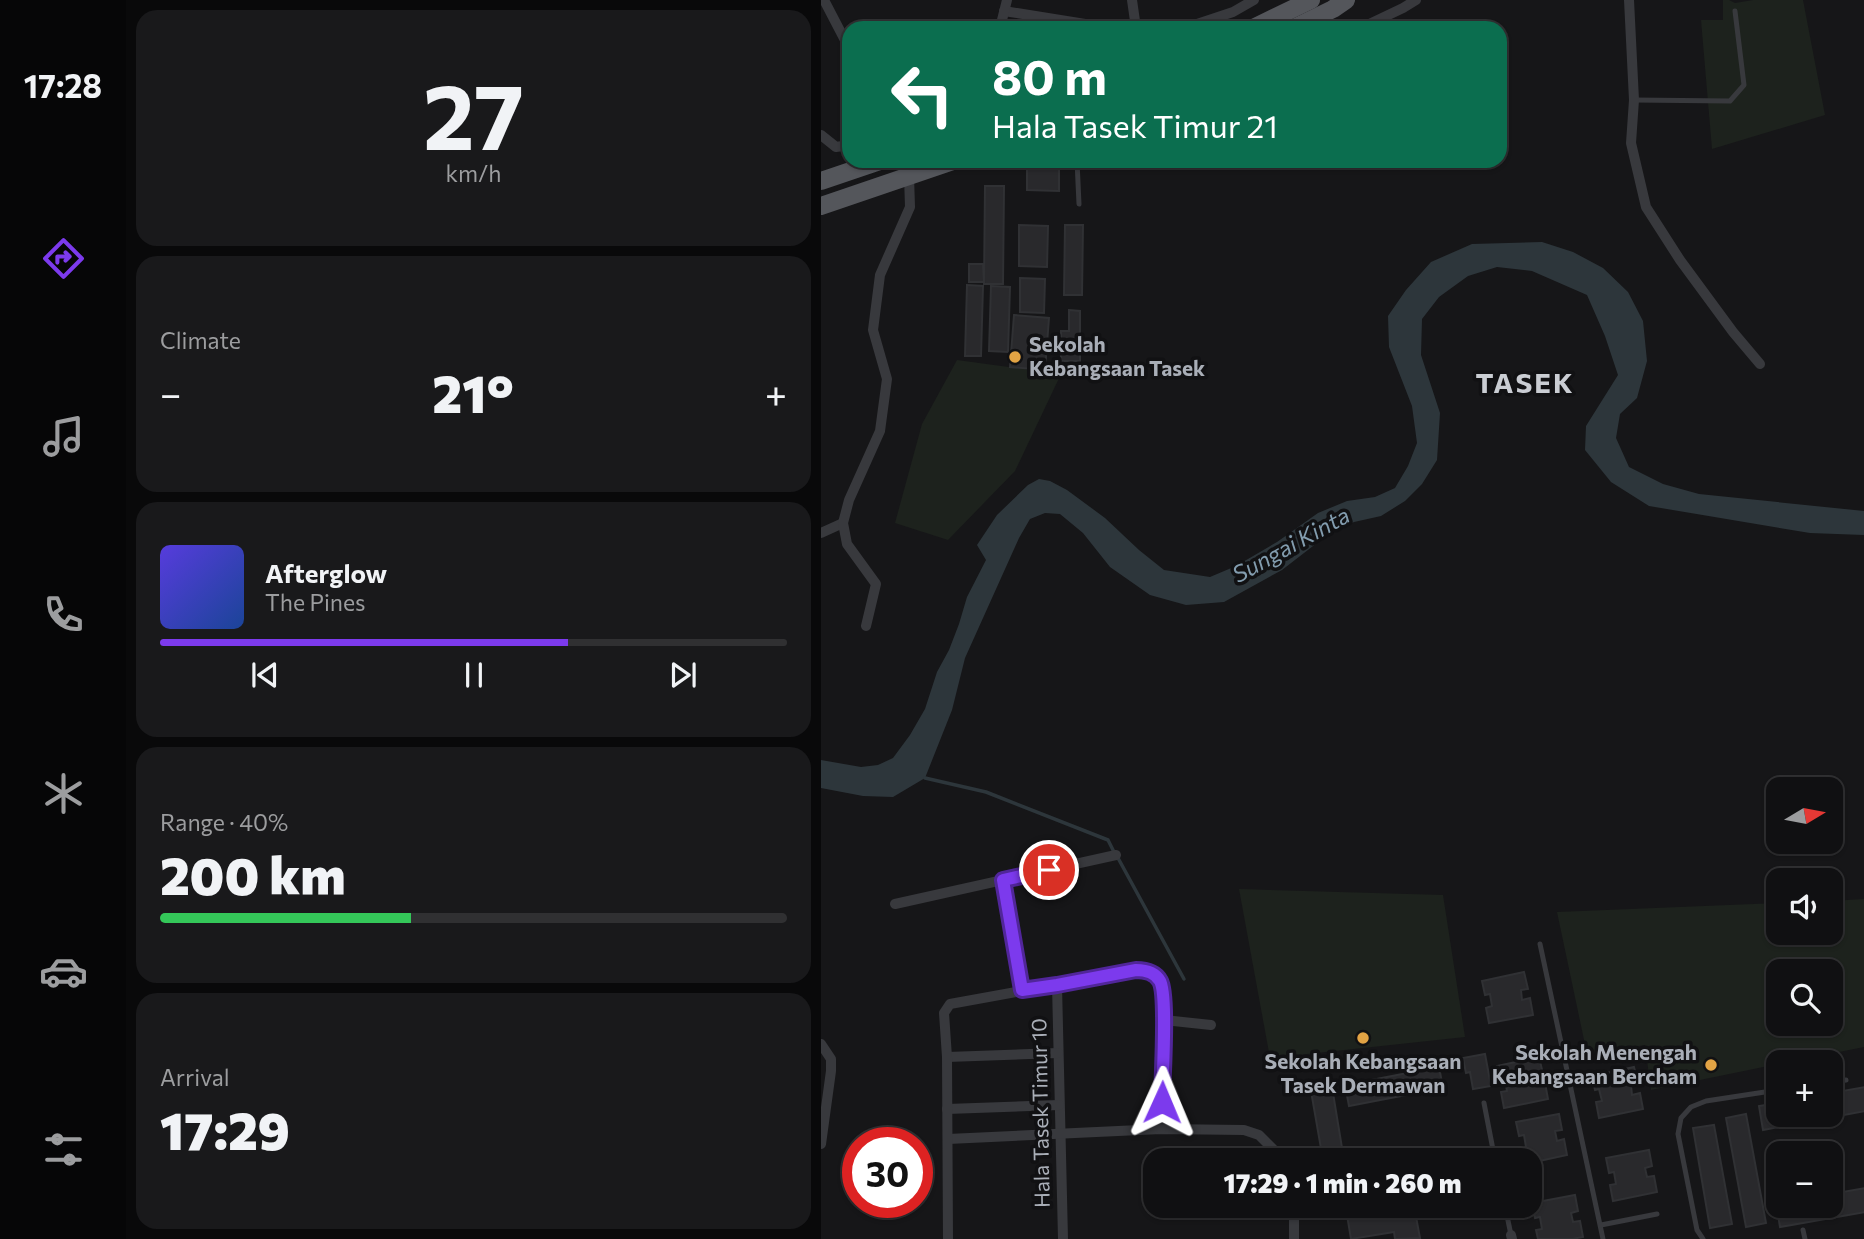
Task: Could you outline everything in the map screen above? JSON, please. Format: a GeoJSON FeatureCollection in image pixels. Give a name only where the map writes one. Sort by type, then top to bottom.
{"type":"FeatureCollection","features":[{"type":"Feature","properties":{"kind":"main road"},"geometry":{"type":"LineString","coordinates":[[1268,21],[1311,0]]}},
{"type":"Feature","properties":{"kind":"main road"},"geometry":{"type":"LineString","coordinates":[[1308,21],[1346,0]]}},
{"type":"Feature","properties":{"kind":"main road"},"geometry":{"type":"LineString","coordinates":[[821,181],[860,168]]}},
{"type":"Feature","properties":{"kind":"main road"},"geometry":{"type":"LineString","coordinates":[[821,206],[932,168]]}},
{"type":"Feature","properties":{"kind":"street"},"geometry":{"type":"LineString","coordinates":[[824,0],[842,35]]}},
{"type":"Feature","properties":{"kind":"street"},"geometry":{"type":"LineString","coordinates":[[1132,0],[1135,21]]}},
{"type":"Feature","properties":{"kind":"street"},"geometry":{"type":"LineString","coordinates":[[1206,21],[1233,12],[1254,0]]}},
{"type":"Feature","properties":{"kind":"street"},"geometry":{"type":"LineString","coordinates":[[1376,21],[1416,0]]}},
{"type":"Feature","properties":{"kind":"street"},"geometry":{"type":"LineString","coordinates":[[1629,0],[1634,100],[1631,143],[1646,207],[1680,260],[1760,364]]}},
{"type":"Feature","properties":{"kind":"street"},"geometry":{"type":"LineString","coordinates":[[1006,5],[1078,21]]}},
{"type":"Feature","properties":{"kind":"street"},"geometry":{"type":"LineString","coordinates":[[821,135],[836,147],[842,146]]}},
{"type":"Feature","properties":{"kind":"street"},"geometry":{"type":"LineString","coordinates":[[866,626],[876,584],[847,544],[843,523],[849,500],[880,431],[887,379],[873,330],[880,275],[910,207],[909,176]]}},
{"type":"Feature","properties":{"kind":"street"},"geometry":{"type":"LineString","coordinates":[[821,533],[843,523]]}},
{"type":"Feature","properties":{"kind":"street"},"geometry":{"type":"LineString","coordinates":[[895,904],[1116,855]]}},
{"type":"Feature","properties":{"kind":"street"},"geometry":{"type":"LineString","coordinates":[[1003,880],[1022,990]]}},
{"type":"Feature","properties":{"kind":"street"},"geometry":{"type":"LineString","coordinates":[[948,1239],[947,1057],[944,1013],[950,1004],[1136,970],[1148,971],[1161,982],[1161,1129]]}},
{"type":"Feature","properties":{"kind":"street","name":"Hala Tasek Timur 10"},"geometry":{"type":"LineString","coordinates":[[1057,985],[1063,1239]]}},
{"type":"Feature","properties":{"kind":"street"},"geometry":{"type":"LineString","coordinates":[[1163,1020],[1211,1025]]}},
{"type":"Feature","properties":{"kind":"street"},"geometry":{"type":"LineString","coordinates":[[821,1044],[831,1059],[831,1071],[821,1144]]}},
{"type":"Feature","properties":{"kind":"street"},"geometry":{"type":"LineString","coordinates":[[947,1057],[1058,1053]]}},
{"type":"Feature","properties":{"kind":"street"},"geometry":{"type":"LineString","coordinates":[[947,1109],[1059,1105]]}},
{"type":"Feature","properties":{"kind":"street"},"geometry":{"type":"LineString","coordinates":[[948,1139],[1161,1129],[1244,1130],[1259,1135],[1271,1148]]}},
{"type":"Feature","properties":{"kind":"street"},"geometry":{"type":"LineString","coordinates":[[1294,1218],[1294,1239]]}},
{"type":"Feature","properties":{"kind":"lane"},"geometry":{"type":"LineString","coordinates":[[1634,100],[1730,101],[1744,85],[1735,11]]}},
{"type":"Feature","properties":{"kind":"lane"},"geometry":{"type":"LineString","coordinates":[[1077,168],[1079,204]]}},
{"type":"Feature","properties":{"kind":"lane"},"geometry":{"type":"LineString","coordinates":[[1540,944],[1603,1239]]}},
{"type":"Feature","properties":{"kind":"lane"},"geometry":{"type":"LineString","coordinates":[[1702,1239],[1697,1230],[1678,1135],[1681,1118],[1691,1107],[1705,1101],[1766,1092]]}},
{"type":"Feature","properties":{"kind":"lane"},"geometry":{"type":"LineString","coordinates":[[1484,1103],[1493,1148]]}},
{"type":"Feature","properties":{"kind":"lane"},"geometry":{"type":"LineString","coordinates":[[1601,1225],[1657,1214]]}},
{"type":"Feature","properties":{"kind":"lane"},"geometry":{"type":"LineString","coordinates":[[1507,1218],[1511,1237]]}},
{"type":"Feature","properties":{"kind":"lane"},"geometry":{"type":"LineString","coordinates":[[1803,1230],[1805,1239]]}},
{"type":"Feature","properties":{"kind":"shaded area"},"geometry":{"type":"Polygon","coordinates":[[[1723,0],[1735,3],[1753,0],[1803,0],[1825,115],[1712,149],[1701,20],[1723,20],[1723,0]]]}},
{"type":"Feature","properties":{"kind":"shaded area"},"geometry":{"type":"Polygon","coordinates":[[[957,360],[1061,374],[1015,471],[948,540],[895,523],[922,424],[957,360]]]}},
{"type":"Feature","properties":{"kind":"shaded area"},"geometry":{"type":"Polygon","coordinates":[[[1239,889],[1443,895],[1465,1037],[1270,1058],[1239,889]]]}},
{"type":"Feature","properties":{"kind":"shaded area"},"geometry":{"type":"Polygon","coordinates":[[[1864,899],[1864,1047],[1843,1051],[1766,1050],[1766,1066],[1651,1090],[1645,1045],[1587,1054],[1557,912],[1766,903],[1766,945],[1843,945],[1843,900],[1864,899]]]}},
{"type":"Feature","properties":{"kind":"water","name":"Sungai Kinta"},"geometry":{"type":"Polygon","coordinates":[[[1542,242],[1573,252],[1603,268],[1628,292],[1643,321],[1647,361],[1637,398],[1620,414],[1616,438],[1629,467],[1663,484],[1699,494],[1864,511],[1864,535],[1810,533],[1649,506],[1611,482],[1585,450],[1586,426],[1618,375],[1587,295],[1532,271],[1497,267],[1468,276],[1439,297],[1422,319],[1421,355],[1440,413],[1437,460],[1422,484],[1405,501],[1381,516],[1354,522],[1326,536],[1282,570],[1224,602],[1186,605],[1150,595],[1110,567],[1083,533],[1060,514],[1045,513],[1030,519],[965,658],[952,710],[925,778],[893,797],[863,796],[821,788],[821,760],[861,767],[878,765],[893,758],[910,735],[925,709],[967,597],[986,560],[977,545],[997,515],[1028,485],[1039,479],[1050,481],[1067,490],[1105,518],[1164,570],[1210,577],[1236,566],[1318,513],[1347,501],[1375,497],[1395,488],[1417,443],[1412,406],[1389,347],[1388,316],[1406,290],[1431,262],[1472,244],[1542,242]]]}},
{"type":"Feature","properties":{"kind":"building"},"geometry":{"type":"Polygon","coordinates":[[[1027,168],[1059,168],[1059,191],[1027,190],[1027,168]]]}},
{"type":"Feature","properties":{"kind":"building"},"geometry":{"type":"Polygon","coordinates":[[[985,186],[1004,186],[1003,284],[984,284],[985,186]]]}},
{"type":"Feature","properties":{"kind":"building"},"geometry":{"type":"Polygon","coordinates":[[[1019,225],[1048,226],[1047,267],[1019,266],[1019,225]]]}},
{"type":"Feature","properties":{"kind":"building"},"geometry":{"type":"Polygon","coordinates":[[[1065,225],[1083,225],[1082,295],[1064,295],[1065,225]]]}},
{"type":"Feature","properties":{"kind":"building"},"geometry":{"type":"Polygon","coordinates":[[[969,264],[983,264],[984,282],[969,282],[969,264]]]}},
{"type":"Feature","properties":{"kind":"building"},"geometry":{"type":"Polygon","coordinates":[[[1020,278],[1045,279],[1044,313],[1020,312],[1020,278]]]}},
{"type":"Feature","properties":{"kind":"building"},"geometry":{"type":"Polygon","coordinates":[[[967,285],[983,286],[981,356],[965,356],[967,285]]]}},
{"type":"Feature","properties":{"kind":"building"},"geometry":{"type":"Polygon","coordinates":[[[991,286],[1010,287],[1008,352],[989,351],[991,286]]]}},
{"type":"Feature","properties":{"kind":"building"},"geometry":{"type":"Polygon","coordinates":[[[1069,310],[1080,311],[1080,361],[1061,361],[1061,331],[1069,331],[1069,310]]]}},
{"type":"Feature","properties":{"kind":"building"},"geometry":{"type":"Polygon","coordinates":[[[1014,315],[1049,318],[1045,370],[1010,367],[1014,315]]]}},
{"type":"Feature","properties":{"kind":"building"},"geometry":{"type":"Polygon","coordinates":[[[1524,972],[1528,989],[1521,990],[1522,1000],[1530,998],[1533,1015],[1489,1023],[1486,1008],[1492,1006],[1490,994],[1485,995],[1482,981],[1524,972]]]}},
{"type":"Feature","properties":{"kind":"building"},"geometry":{"type":"Polygon","coordinates":[[[1485,1054],[1491,1086],[1473,1089],[1470,1072],[1466,1073],[1463,1058],[1485,1054]]]}},
{"type":"Feature","properties":{"kind":"building"},"geometry":{"type":"Polygon","coordinates":[[[1539,1057],[1543,1074],[1536,1075],[1537,1085],[1545,1083],[1548,1099],[1504,1108],[1501,1092],[1507,1091],[1505,1079],[1500,1080],[1497,1066],[1539,1057]]]}},
{"type":"Feature","properties":{"kind":"building"},"geometry":{"type":"Polygon","coordinates":[[[1439,1067],[1443,1088],[1349,1106],[1345,1085],[1439,1067]]]}},
{"type":"Feature","properties":{"kind":"building"},"geometry":{"type":"Polygon","coordinates":[[[1634,1067],[1638,1084],[1631,1085],[1632,1095],[1640,1093],[1643,1109],[1599,1118],[1596,1102],[1602,1101],[1599,1089],[1595,1090],[1592,1076],[1634,1067]]]}},
{"type":"Feature","properties":{"kind":"building"},"geometry":{"type":"Polygon","coordinates":[[[1332,1087],[1342,1148],[1321,1148],[1311,1091],[1332,1087]]]}},
{"type":"Feature","properties":{"kind":"building"},"geometry":{"type":"Polygon","coordinates":[[[1865,1087],[1865,1111],[1843,1115],[1843,1091],[1865,1087]]]}},
{"type":"Feature","properties":{"kind":"building"},"geometry":{"type":"Polygon","coordinates":[[[1766,1105],[1766,1127],[1779,1127],[1763,1130],[1759,1106],[1766,1105]]]}},
{"type":"Feature","properties":{"kind":"building"},"geometry":{"type":"Polygon","coordinates":[[[1559,1114],[1562,1130],[1555,1131],[1557,1141],[1564,1139],[1567,1155],[1542,1160],[1542,1148],[1524,1148],[1526,1147],[1524,1135],[1519,1136],[1516,1122],[1559,1114]]]}},
{"type":"Feature","properties":{"kind":"building"},"geometry":{"type":"Polygon","coordinates":[[[1746,1114],[1766,1223],[1746,1227],[1726,1118],[1746,1114]]]}},
{"type":"Feature","properties":{"kind":"building"},"geometry":{"type":"Polygon","coordinates":[[[1714,1125],[1732,1224],[1710,1228],[1693,1128],[1714,1125]]]}},
{"type":"Feature","properties":{"kind":"building"},"geometry":{"type":"Polygon","coordinates":[[[1649,1150],[1652,1166],[1645,1168],[1647,1177],[1654,1176],[1657,1192],[1613,1201],[1610,1185],[1616,1184],[1614,1172],[1609,1173],[1606,1158],[1649,1150]]]}},
{"type":"Feature","properties":{"kind":"building"},"geometry":{"type":"Polygon","coordinates":[[[1865,1188],[1865,1212],[1843,1216],[1843,1192],[1865,1188]]]}},
{"type":"Feature","properties":{"kind":"building"},"geometry":{"type":"Polygon","coordinates":[[[1575,1195],[1578,1211],[1571,1213],[1573,1222],[1580,1221],[1583,1237],[1538,1239],[1536,1230],[1542,1229],[1542,1201],[1575,1195]]]}},
{"type":"Feature","properties":{"kind":"building"},"geometry":{"type":"Polygon","coordinates":[[[1348,1218],[1416,1218],[1420,1238],[1395,1239],[1394,1232],[1351,1239],[1348,1218]]]}},
{"type":"Feature","properties":{"kind":"building"},"geometry":{"type":"Polygon","coordinates":[[[1778,1218],[1831,1218],[1780,1227],[1778,1218]]]}},
{"type":"Feature","properties":{"kind":"waterway"},"geometry":{"type":"LineString","coordinates":[[925,778],[986,792],[1108,840],[1114,852]]}},
{"type":"Feature","properties":{"kind":"waterway"},"geometry":{"type":"LineString","coordinates":[[1118,858],[1184,979]]}},
{"type":"Feature","properties":{"kind":"place","name":"Sekolah Kebangsaan Tasek"},"geometry":{"type":"Point","coordinates":[1015,357]}},
{"type":"Feature","properties":{"kind":"place","name":"Sekolah Kebangsaan Tasek Dermawan"},"geometry":{"type":"Point","coordinates":[1363,1038]}},
{"type":"Feature","properties":{"kind":"place","name":"Sekolah Menengah Kebangsaan Bercham"},"geometry":{"type":"Point","coordinates":[1711,1065]}},
{"type":"Feature","properties":{"kind":"district","name":"TASEK"},"geometry":{"type":"Point","coordinates":[1525,383]}},
{"type":"Feature","properties":{"kind":"route"},"geometry":{"type":"LineString","coordinates":[[1049,870],[1003,880],[1022,990],[1136,970],[1148,971],[1155,976],[1161,982],[1162,993],[1162,1102]]}}]}
